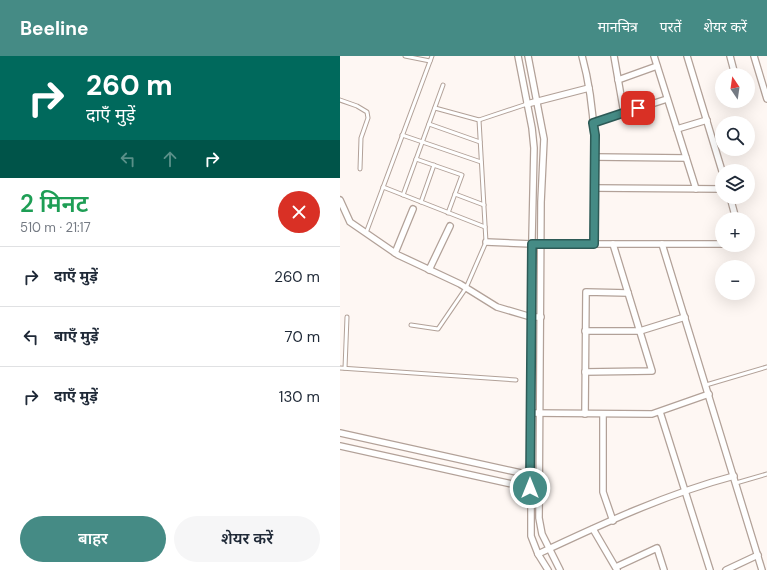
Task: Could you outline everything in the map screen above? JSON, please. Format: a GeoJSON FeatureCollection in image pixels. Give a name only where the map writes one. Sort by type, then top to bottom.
{"type":"FeatureCollection","features":[{"type":"Feature","properties":{"kind":"street"},"geometry":{"type":"LineString","coordinates":[[518,56],[534,148],[530,413],[531,536],[538,554],[548,570]]}},
{"type":"Feature","properties":{"kind":"street"},"geometry":{"type":"LineString","coordinates":[[528,56],[538,101],[544,139],[541,244],[539,518],[542,534],[548,549],[560,570]]}},
{"type":"Feature","properties":{"kind":"street"},"geometry":{"type":"LineString","coordinates":[[582,56],[593,123],[595,157],[594,244]]}},
{"type":"Feature","properties":{"kind":"street"},"geometry":{"type":"LineString","coordinates":[[614,56],[624,113]]}},
{"type":"Feature","properties":{"kind":"street"},"geometry":{"type":"LineString","coordinates":[[654,56],[696,189]]}},
{"type":"Feature","properties":{"kind":"street"},"geometry":{"type":"LineString","coordinates":[[687,56],[720,164]]}},
{"type":"Feature","properties":{"kind":"street"},"geometry":{"type":"LineString","coordinates":[[730,56],[733,68]]}},
{"type":"Feature","properties":{"kind":"street"},"geometry":{"type":"LineString","coordinates":[[754,56],[767,99]]}},
{"type":"Feature","properties":{"kind":"street"},"geometry":{"type":"LineString","coordinates":[[618,80],[657,66]]}},
{"type":"Feature","properties":{"kind":"street"},"geometry":{"type":"LineString","coordinates":[[527,104],[588,88]]}},
{"type":"Feature","properties":{"kind":"street"},"geometry":{"type":"LineString","coordinates":[[593,123],[667,99]]}},
{"type":"Feature","properties":{"kind":"street"},"geometry":{"type":"LineString","coordinates":[[677,129],[707,120]]}},
{"type":"Feature","properties":{"kind":"street"},"geometry":{"type":"LineString","coordinates":[[595,157],[686,158]]}},
{"type":"Feature","properties":{"kind":"street"},"geometry":{"type":"LineString","coordinates":[[594,188],[715,189]]}},
{"type":"Feature","properties":{"kind":"street"},"geometry":{"type":"LineString","coordinates":[[340,200],[350,222],[395,253],[466,288],[498,307],[531,317],[541,317]]}},
{"type":"Feature","properties":{"kind":"street"},"geometry":{"type":"LineString","coordinates":[[395,253],[413,210]]}},
{"type":"Feature","properties":{"kind":"street"},"geometry":{"type":"LineString","coordinates":[[429,270],[450,226]]}},
{"type":"Feature","properties":{"kind":"street"},"geometry":{"type":"LineString","coordinates":[[486,242],[532,244],[715,244]]}},
{"type":"Feature","properties":{"kind":"street"},"geometry":{"type":"LineString","coordinates":[[585,372],[652,371],[613,244]]}},
{"type":"Feature","properties":{"kind":"street"},"geometry":{"type":"LineString","coordinates":[[662,244],[762,570]]}},
{"type":"Feature","properties":{"kind":"street"},"geometry":{"type":"LineString","coordinates":[[585,414],[586,292],[628,292]]}},
{"type":"Feature","properties":{"kind":"street"},"geometry":{"type":"LineString","coordinates":[[585,331],[640,331],[685,317]]}},
{"type":"Feature","properties":{"kind":"street"},"geometry":{"type":"LineString","coordinates":[[530,413],[652,414],[709,394]]}},
{"type":"Feature","properties":{"kind":"street"},"geometry":{"type":"LineString","coordinates":[[660,412],[710,570]]}},
{"type":"Feature","properties":{"kind":"street"},"geometry":{"type":"LineString","coordinates":[[603,414],[603,492],[613,521]]}},
{"type":"Feature","properties":{"kind":"street"},"geometry":{"type":"LineString","coordinates":[[340,433],[530,475],[540,482]]}},
{"type":"Feature","properties":{"kind":"street"},"geometry":{"type":"LineString","coordinates":[[340,446],[530,488],[540,482]]}},
{"type":"Feature","properties":{"kind":"street"},"geometry":{"type":"LineString","coordinates":[[538,554],[593,529],[685,492],[734,476]]}},
{"type":"Feature","properties":{"kind":"street"},"geometry":{"type":"LineString","coordinates":[[593,529],[616,569],[657,548],[664,570]]}},
{"type":"Feature","properties":{"kind":"street"},"geometry":{"type":"LineString","coordinates":[[726,570],[758,555]]}},
{"type":"Feature","properties":{"kind":"lane"},"geometry":{"type":"LineString","coordinates":[[405,56],[430,61]]}},
{"type":"Feature","properties":{"kind":"lane"},"geometry":{"type":"LineString","coordinates":[[366,233],[432,56]]}},
{"type":"Feature","properties":{"kind":"lane"},"geometry":{"type":"LineString","coordinates":[[403,195],[443,85]]}},
{"type":"Feature","properties":{"kind":"lane"},"geometry":{"type":"LineString","coordinates":[[340,100],[357,106],[366,112],[368,118],[361,138],[360,169]]}},
{"type":"Feature","properties":{"kind":"lane"},"geometry":{"type":"LineString","coordinates":[[435,108],[479,120],[527,104]]}},
{"type":"Feature","properties":{"kind":"lane"},"geometry":{"type":"LineString","coordinates":[[411,325],[438,329],[466,288],[486,242],[479,120]]}},
{"type":"Feature","properties":{"kind":"lane"},"geometry":{"type":"LineString","coordinates":[[429,124],[480,142]]}},
{"type":"Feature","properties":{"kind":"lane"},"geometry":{"type":"LineString","coordinates":[[402,135],[481,162]]}},
{"type":"Feature","properties":{"kind":"lane"},"geometry":{"type":"LineString","coordinates":[[416,159],[462,175],[448,213]]}},
{"type":"Feature","properties":{"kind":"lane"},"geometry":{"type":"LineString","coordinates":[[421,202],[434,165]]}},
{"type":"Feature","properties":{"kind":"lane"},"geometry":{"type":"LineString","coordinates":[[383,187],[485,227]]}},
{"type":"Feature","properties":{"kind":"lane"},"geometry":{"type":"LineString","coordinates":[[455,194],[484,205]]}},
{"type":"Feature","properties":{"kind":"lane"},"geometry":{"type":"LineString","coordinates":[[345,368],[347,317]]}},
{"type":"Feature","properties":{"kind":"lane"},"geometry":{"type":"LineString","coordinates":[[706,385],[767,367]]}},
{"type":"Feature","properties":{"kind":"lane"},"geometry":{"type":"LineString","coordinates":[[340,368],[516,380]]}},
{"type":"Feature","properties":{"kind":"lane"},"geometry":{"type":"LineString","coordinates":[[736,483],[767,474]]}},
{"type":"Feature","properties":{"kind":"route"},"geometry":{"type":"LineString","coordinates":[[530,488],[532,244],[594,244],[595,135],[593,123],[638,108]]}}]}
